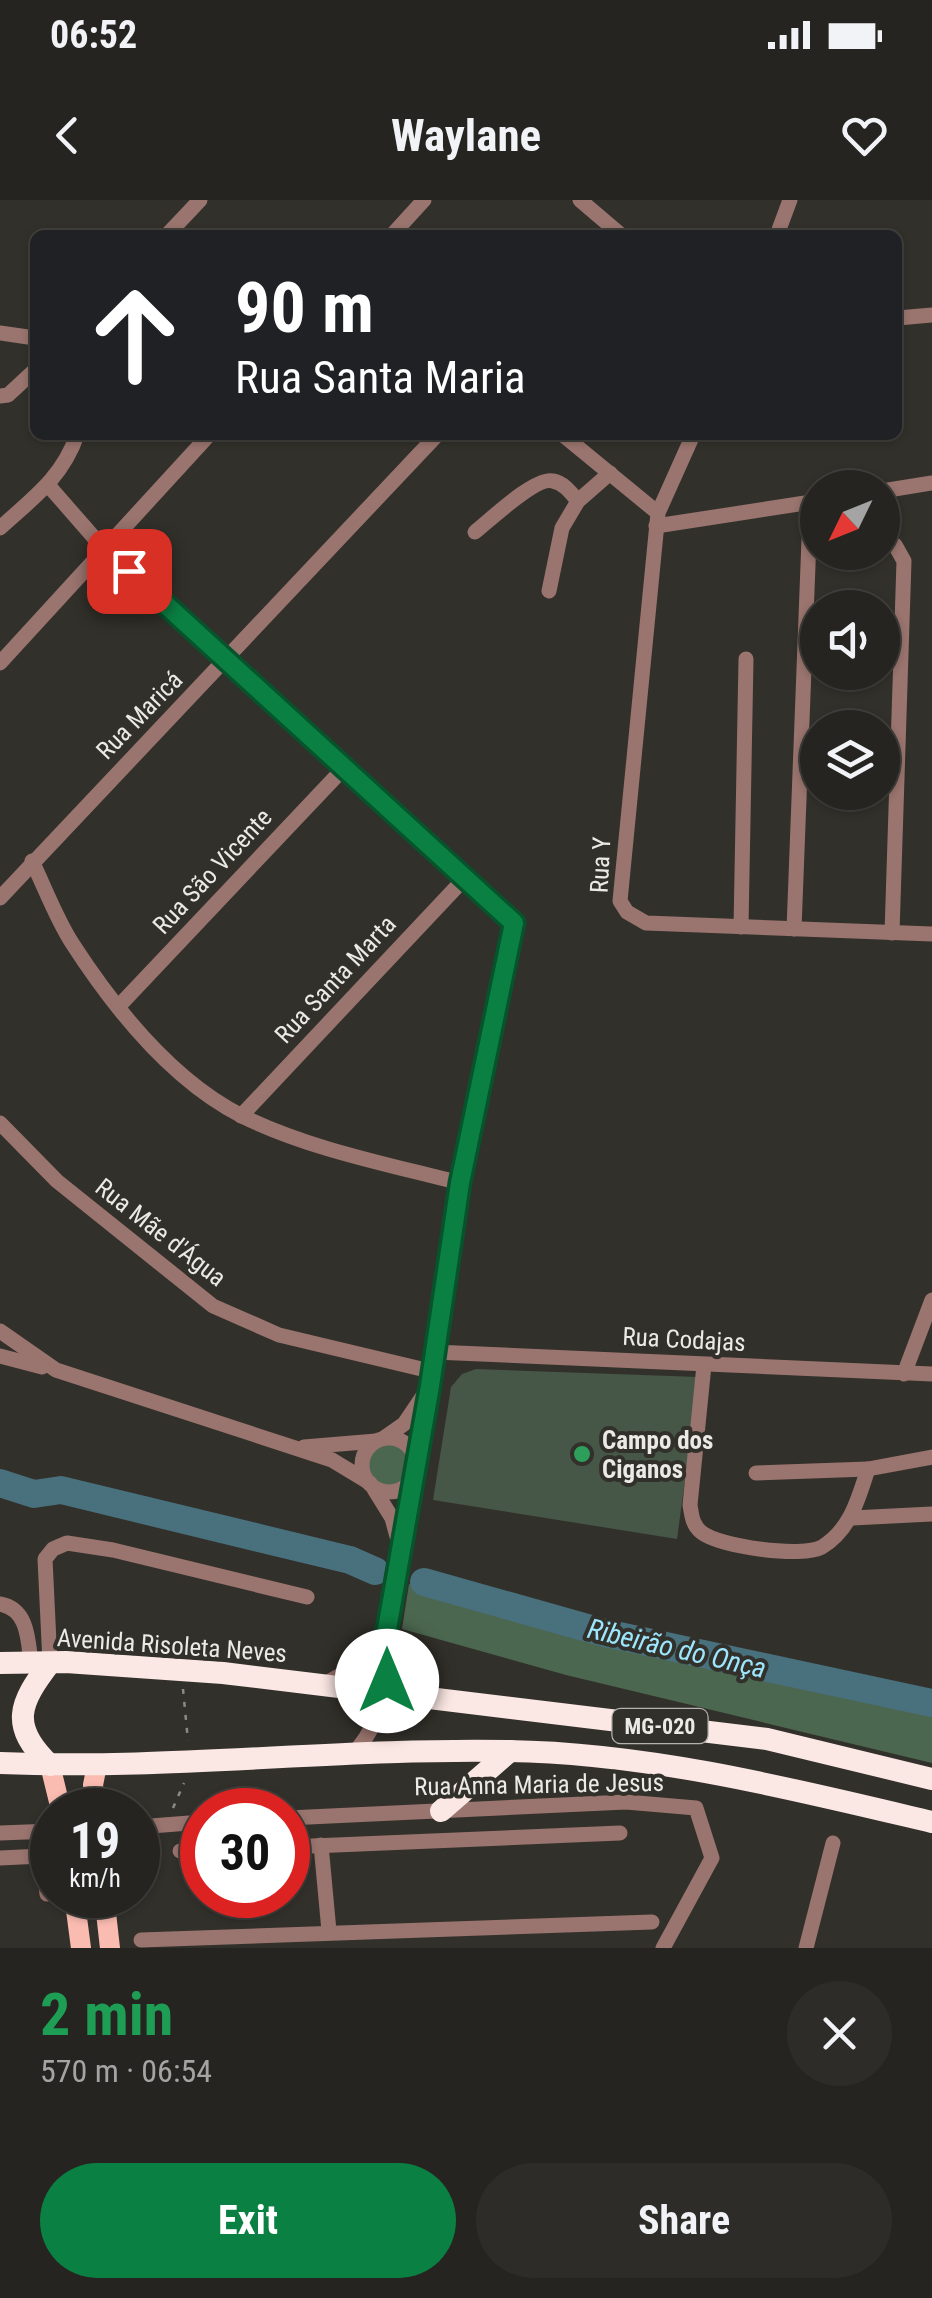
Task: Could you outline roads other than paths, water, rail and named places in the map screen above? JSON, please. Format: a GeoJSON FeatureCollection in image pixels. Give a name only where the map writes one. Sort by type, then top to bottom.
{"type":"FeatureCollection","features":[{"type":"Feature","properties":{"kind":"highway","name":"Avenida Risoleta Neves"},"geometry":{"type":"LineString","coordinates":[[0,1663],[223,1673],[768,1739],[932,1778]]}},
{"type":"Feature","properties":{"kind":"highway"},"geometry":{"type":"LineString","coordinates":[[41,1663],[23,1706],[26,1736],[50,1765]]}},
{"type":"Feature","properties":{"kind":"highway","name":"MG-020"},"geometry":{"type":"LineString","coordinates":[[0,1763],[97,1766],[356,1751],[510,1751],[629,1759],[832,1798],[932,1822]]}},
{"type":"Feature","properties":{"kind":"highway"},"geometry":{"type":"LineString","coordinates":[[441,1811],[510,1751]]}},
{"type":"Feature","properties":{"kind":"main road"},"geometry":{"type":"LineString","coordinates":[[50,1765],[56,1788]]}},
{"type":"Feature","properties":{"kind":"main road"},"geometry":{"type":"LineString","coordinates":[[93,1788],[97,1766]]}},
{"type":"Feature","properties":{"kind":"main road"},"geometry":{"type":"LineString","coordinates":[[77,1918],[81,1948]]}},
{"type":"Feature","properties":{"kind":"main road"},"geometry":{"type":"LineString","coordinates":[[107,1918],[110,1948]]}},
{"type":"Feature","properties":{"kind":"street"},"geometry":{"type":"LineString","coordinates":[[172,230],[200,200]]}},
{"type":"Feature","properties":{"kind":"street"},"geometry":{"type":"LineString","coordinates":[[397,230],[424,200]]}},
{"type":"Feature","properties":{"kind":"street"},"geometry":{"type":"LineString","coordinates":[[580,200],[615,230]]}},
{"type":"Feature","properties":{"kind":"street"},"geometry":{"type":"LineString","coordinates":[[778,230],[790,200]]}},
{"type":"Feature","properties":{"kind":"street"},"geometry":{"type":"LineString","coordinates":[[902,318],[932,314]]}},
{"type":"Feature","properties":{"kind":"street"},"geometry":{"type":"LineString","coordinates":[[0,333],[30,337]]}},
{"type":"Feature","properties":{"kind":"street"},"geometry":{"type":"LineString","coordinates":[[0,396],[8,395],[30,375]]}},
{"type":"Feature","properties":{"kind":"street"},"geometry":{"type":"LineString","coordinates":[[0,528],[68,462],[75,440]]}},
{"type":"Feature","properties":{"kind":"street"},"geometry":{"type":"LineString","coordinates":[[0,663],[203,440]]}},
{"type":"Feature","properties":{"kind":"street","name":"Rua Maricá"},"geometry":{"type":"LineString","coordinates":[[0,898],[431,440]]}},
{"type":"Feature","properties":{"kind":"street"},"geometry":{"type":"LineString","coordinates":[[570,440],[657,520]]}},
{"type":"Feature","properties":{"kind":"street"},"geometry":{"type":"LineString","coordinates":[[657,520],[691,440]]}},
{"type":"Feature","properties":{"kind":"street"},"geometry":{"type":"LineString","coordinates":[[548,591],[562,528],[578,500],[610,473]]}},
{"type":"Feature","properties":{"kind":"street"},"geometry":{"type":"LineString","coordinates":[[475,532],[539,481],[553,480],[578,500]]}},
{"type":"Feature","properties":{"kind":"street"},"geometry":{"type":"LineString","coordinates":[[900,488],[932,483]]}},
{"type":"Feature","properties":{"kind":"street"},"geometry":{"type":"LineString","coordinates":[[48,485],[104,549],[514,923],[460,1183],[388,1628],[385,1692],[375,1723],[356,1751]]}},
{"type":"Feature","properties":{"kind":"street"},"geometry":{"type":"LineString","coordinates":[[657,520],[800,503]]}},
{"type":"Feature","properties":{"kind":"street","name":"Rua Y"},"geometry":{"type":"LineString","coordinates":[[657,520],[620,901],[628,912],[646,922],[932,934]]}},
{"type":"Feature","properties":{"kind":"street"},"geometry":{"type":"LineString","coordinates":[[893,710],[904,560],[900,553]]}},
{"type":"Feature","properties":{"kind":"street"},"geometry":{"type":"LineString","coordinates":[[809,570],[810,710]]}},
{"type":"Feature","properties":{"kind":"street"},"geometry":{"type":"LineString","coordinates":[[741,926],[746,659]]}},
{"type":"Feature","properties":{"kind":"street","name":"Rua São Vicente"},"geometry":{"type":"LineString","coordinates":[[118,1007],[344,768]]}},
{"type":"Feature","properties":{"kind":"street"},"geometry":{"type":"LineString","coordinates":[[794,929],[804,810]]}},
{"type":"Feature","properties":{"kind":"street"},"geometry":{"type":"LineString","coordinates":[[891,810],[892,933]]}},
{"type":"Feature","properties":{"kind":"street"},"geometry":{"type":"LineString","coordinates":[[32,861],[70,940],[118,1007],[198,1088],[241,1116],[334,1150],[460,1183]]}},
{"type":"Feature","properties":{"kind":"street","name":"Rua Santa Marta"},"geometry":{"type":"LineString","coordinates":[[241,1116],[465,878]]}},
{"type":"Feature","properties":{"kind":"street","name":"Rua Mãe d'Água"},"geometry":{"type":"LineString","coordinates":[[0,1123],[56,1181],[213,1306],[279,1334],[430,1379]]}},
{"type":"Feature","properties":{"kind":"street"},"geometry":{"type":"LineString","coordinates":[[904,1374],[932,1300]]}},
{"type":"Feature","properties":{"kind":"street"},"geometry":{"type":"LineString","coordinates":[[0,1331],[56,1370]]}},
{"type":"Feature","properties":{"kind":"street","name":"Rua Codajas"},"geometry":{"type":"LineString","coordinates":[[434,1352],[932,1374]]}},
{"type":"Feature","properties":{"kind":"street"},"geometry":{"type":"LineString","coordinates":[[0,1356],[56,1370],[332,1460],[370,1484],[394,1491],[402,1488],[414,1472],[412,1451],[400,1440],[296,1448]]}},
{"type":"Feature","properties":{"kind":"street"},"geometry":{"type":"LineString","coordinates":[[704,1365],[690,1505],[693,1524],[705,1536],[729,1544],[800,1552],[818,1550],[852,1518],[868,1468]]}},
{"type":"Feature","properties":{"kind":"street"},"geometry":{"type":"LineString","coordinates":[[400,1558],[392,1518],[362,1470],[362,1462],[369,1446],[404,1424],[430,1379]]}},
{"type":"Feature","properties":{"kind":"street"},"geometry":{"type":"LineString","coordinates":[[756,1473],[868,1468],[932,1457]]}},
{"type":"Feature","properties":{"kind":"street"},"geometry":{"type":"LineString","coordinates":[[852,1518],[932,1514]]}},
{"type":"Feature","properties":{"kind":"street"},"geometry":{"type":"LineString","coordinates":[[41,1663],[45,1559],[53,1549],[66,1543],[113,1550],[307,1597]]}},
{"type":"Feature","properties":{"kind":"street"},"geometry":{"type":"LineString","coordinates":[[0,1604],[12,1606],[21,1617],[41,1663]]}},
{"type":"Feature","properties":{"kind":"street"},"geometry":{"type":"LineString","coordinates":[[323,1685],[356,1666],[388,1628]]}},
{"type":"Feature","properties":{"kind":"street","name":"Rua Anna Maria de Jesus"},"geometry":{"type":"LineString","coordinates":[[310,1817],[626,1802],[696,1808],[712,1858],[663,1948]]}},
{"type":"Feature","properties":{"kind":"street"},"geometry":{"type":"LineString","coordinates":[[0,1833],[30,1832]]}},
{"type":"Feature","properties":{"kind":"street"},"geometry":{"type":"LineString","coordinates":[[310,1845],[620,1834]]}},
{"type":"Feature","properties":{"kind":"street"},"geometry":{"type":"LineString","coordinates":[[806,1948],[834,1843]]}},
{"type":"Feature","properties":{"kind":"street"},"geometry":{"type":"LineString","coordinates":[[321,1845],[329,1931]]}},
{"type":"Feature","properties":{"kind":"street"},"geometry":{"type":"LineString","coordinates":[[0,1858],[30,1857]]}},
{"type":"Feature","properties":{"kind":"street"},"geometry":{"type":"LineString","coordinates":[[140,1940],[652,1922]]}},
{"type":"Feature","properties":{"kind":"street"},"geometry":{"type":"LineString","coordinates":[[382,1930],[382,1948]]}},
{"type":"Feature","properties":{"kind":"waterway","name":"Ribeirão do Onça"},"geometry":{"type":"LineString","coordinates":[[0,1483],[34,1494],[61,1490],[350,1560],[375,1571]]}},
{"type":"Feature","properties":{"kind":"waterway","name":"Ribeirão do Onça"},"geometry":{"type":"LineString","coordinates":[[424,1582],[605,1633],[932,1703]]}},
{"type":"Feature","properties":{"kind":"place","name":"Campo dos Ciganos"},"geometry":{"type":"Point","coordinates":[582,1454]}}]}
